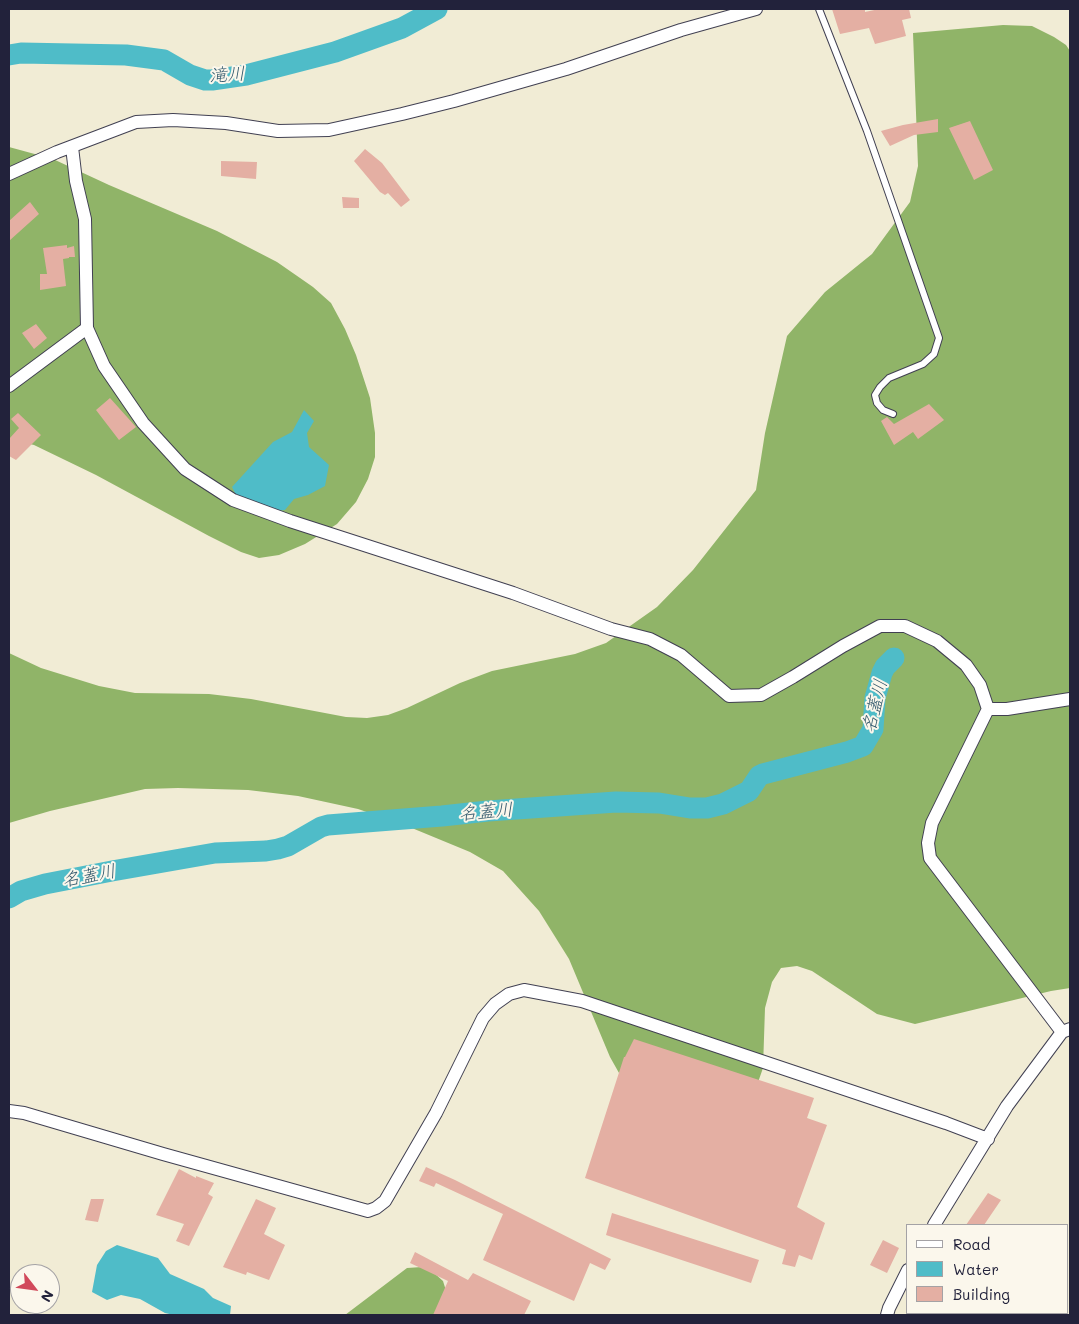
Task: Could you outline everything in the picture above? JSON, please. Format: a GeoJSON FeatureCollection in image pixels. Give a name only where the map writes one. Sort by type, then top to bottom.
{"type":"FeatureCollection","features":[{"type":"Feature","properties":{"kind":"street"},"geometry":{"type":"LineString","coordinates":[[9,174],[136,122],[173,120],[226,123],[278,131],[329,130],[454,101],[566,68],[681,30],[756,9]]}},
{"type":"Feature","properties":{"kind":"street"},"geometry":{"type":"LineString","coordinates":[[72,147],[76,181],[85,219],[87,328],[104,366],[143,423],[185,469],[233,500],[290,521],[513,593],[611,629],[650,639],[681,655],[730,696],[760,694],[880,626],[905,626],[937,641],[966,665],[980,685],[988,709],[932,823],[928,843],[930,858],[1066,1031],[1007,1106],[935,1224]]}},
{"type":"Feature","properties":{"kind":"street"},"geometry":{"type":"LineString","coordinates":[[9,386],[87,328]]}},
{"type":"Feature","properties":{"kind":"street"},"geometry":{"type":"LineString","coordinates":[[988,709],[1007,709],[1070,699]]}},
{"type":"Feature","properties":{"kind":"street"},"geometry":{"type":"LineString","coordinates":[[9,1111],[24,1113],[368,1211],[376,1208],[385,1200],[436,1113],[483,1018],[495,1004],[508,994],[524,990],[582,1001],[946,1123],[988,1139]]}},
{"type":"Feature","properties":{"kind":"street"},"geometry":{"type":"LineString","coordinates":[[887,1315],[888,1308],[906,1274]]}},
{"type":"Feature","properties":{"kind":"lane"},"geometry":{"type":"LineString","coordinates":[[819,9],[868,131],[939,338],[934,354],[923,364],[889,378],[875,395],[883,410],[893,414]]}},
{"type":"Feature","properties":{"kind":"green space"},"geometry":{"type":"Polygon","coordinates":[[[1003,25],[1032,26],[1054,37],[1066,45],[1070,51],[1070,988],[915,1024],[877,1014],[812,971],[797,966],[781,968],[772,982],[765,1008],[763,1068],[756,1088],[632,1096],[610,1057],[569,959],[539,911],[503,871],[470,852],[407,826],[358,809],[298,796],[248,790],[145,789],[50,811],[9,823],[9,653],[41,668],[99,686],[135,693],[209,694],[251,699],[346,717],[367,718],[388,715],[407,708],[460,683],[492,671],[575,654],[606,643],[657,607],[693,570],[756,490],[765,433],[787,336],[825,292],[872,254],[910,202],[918,166],[913,33],[1003,25]]]}},
{"type":"Feature","properties":{"kind":"green space"},"geometry":{"type":"Polygon","coordinates":[[[9,147],[53,159],[217,231],[277,262],[313,287],[331,303],[356,355],[370,398],[375,433],[375,457],[368,479],[356,502],[337,524],[305,544],[279,555],[259,558],[241,552],[209,536],[96,475],[34,445],[9,439],[9,147]]]}},
{"type":"Feature","properties":{"kind":"green space"},"geometry":{"type":"Polygon","coordinates":[[[422,1267],[433,1272],[443,1281],[448,1297],[442,1315],[345,1315],[407,1268],[422,1267]]]}},
{"type":"Feature","properties":{"kind":"water"},"geometry":{"type":"Polygon","coordinates":[[[304,410],[314,421],[307,433],[309,447],[329,465],[325,486],[308,495],[294,499],[285,510],[277,511],[237,497],[232,487],[273,442],[292,432],[304,410]]]}},
{"type":"Feature","properties":{"kind":"water"},"geometry":{"type":"Polygon","coordinates":[[[117,1245],[158,1258],[170,1274],[204,1289],[213,1298],[231,1306],[230,1315],[174,1315],[165,1313],[140,1299],[121,1295],[107,1300],[92,1292],[97,1265],[106,1251],[117,1245]]]}},
{"type":"Feature","properties":{"kind":"building"},"geometry":{"type":"Polygon","coordinates":[[[832,9],[865,9],[865,12],[879,9],[909,9],[911,18],[902,20],[906,36],[875,44],[869,28],[840,34],[832,9]]]}},
{"type":"Feature","properties":{"kind":"building"},"geometry":{"type":"Polygon","coordinates":[[[938,119],[938,132],[914,135],[890,146],[881,131],[903,125],[938,119]]]}},
{"type":"Feature","properties":{"kind":"building"},"geometry":{"type":"Polygon","coordinates":[[[970,121],[993,170],[974,180],[949,128],[970,121]]]}},
{"type":"Feature","properties":{"kind":"building"},"geometry":{"type":"Polygon","coordinates":[[[365,149],[382,163],[410,200],[401,207],[388,193],[385,195],[380,192],[354,161],[365,149]]]}},
{"type":"Feature","properties":{"kind":"building"},"geometry":{"type":"Polygon","coordinates":[[[221,161],[257,162],[256,179],[221,176],[221,161]]]}},
{"type":"Feature","properties":{"kind":"building"},"geometry":{"type":"Polygon","coordinates":[[[342,197],[359,198],[359,208],[343,208],[342,197]]]}},
{"type":"Feature","properties":{"kind":"building"},"geometry":{"type":"Polygon","coordinates":[[[30,202],[39,214],[9,241],[9,221],[30,202]]]}},
{"type":"Feature","properties":{"kind":"building"},"geometry":{"type":"Polygon","coordinates":[[[67,245],[67,248],[74,246],[75,257],[63,259],[66,286],[40,290],[40,274],[47,274],[43,248],[67,245]]]}},
{"type":"Feature","properties":{"kind":"building"},"geometry":{"type":"Polygon","coordinates":[[[36,324],[47,338],[34,349],[22,333],[36,324]]]}},
{"type":"Feature","properties":{"kind":"building"},"geometry":{"type":"Polygon","coordinates":[[[110,398],[136,427],[119,440],[96,410],[110,398]]]}},
{"type":"Feature","properties":{"kind":"building"},"geometry":{"type":"Polygon","coordinates":[[[929,404],[944,420],[918,439],[913,432],[894,445],[881,421],[887,417],[894,424],[929,404]]]}},
{"type":"Feature","properties":{"kind":"building"},"geometry":{"type":"Polygon","coordinates":[[[18,413],[41,435],[16,460],[9,456],[9,439],[19,428],[11,419],[18,413]]]}},
{"type":"Feature","properties":{"kind":"building"},"geometry":{"type":"Polygon","coordinates":[[[634,1039],[814,1098],[807,1118],[827,1125],[797,1207],[825,1223],[812,1260],[799,1255],[795,1267],[782,1264],[786,1250],[585,1178],[624,1057],[634,1039]]]}},
{"type":"Feature","properties":{"kind":"building"},"geometry":{"type":"Polygon","coordinates":[[[426,1167],[611,1259],[605,1270],[590,1263],[574,1301],[483,1260],[503,1214],[436,1183],[434,1187],[419,1181],[426,1167]]]}},
{"type":"Feature","properties":{"kind":"building"},"geometry":{"type":"Polygon","coordinates":[[[179,1169],[196,1178],[196,1176],[214,1183],[208,1194],[213,1197],[189,1246],[176,1241],[184,1224],[156,1215],[179,1169]]]}},
{"type":"Feature","properties":{"kind":"building"},"geometry":{"type":"Polygon","coordinates":[[[988,1193],[1001,1200],[985,1224],[967,1224],[988,1193]]]}},
{"type":"Feature","properties":{"kind":"building"},"geometry":{"type":"Polygon","coordinates":[[[91,1199],[104,1199],[98,1222],[85,1220],[91,1199]]]}},
{"type":"Feature","properties":{"kind":"building"},"geometry":{"type":"Polygon","coordinates":[[[256,1199],[276,1208],[264,1234],[285,1245],[269,1280],[247,1272],[246,1275],[223,1267],[256,1199]]]}},
{"type":"Feature","properties":{"kind":"building"},"geometry":{"type":"Polygon","coordinates":[[[612,1213],[759,1260],[751,1283],[606,1235],[612,1213]]]}},
{"type":"Feature","properties":{"kind":"building"},"geometry":{"type":"Polygon","coordinates":[[[883,1240],[899,1248],[887,1273],[870,1265],[883,1240]]]}},
{"type":"Feature","properties":{"kind":"building"},"geometry":{"type":"Polygon","coordinates":[[[415,1252],[468,1280],[473,1273],[531,1301],[524,1315],[433,1315],[448,1281],[410,1263],[415,1252]]]}},
{"type":"Feature","properties":{"kind":"waterway","name":"滝川"},"geometry":{"type":"LineString","coordinates":[[9,55],[21,53],[126,55],[164,60],[190,75],[205,80],[212,80],[246,75],[335,52],[402,28],[437,9]]}},
{"type":"Feature","properties":{"kind":"waterway","name":"名蓋川"},"geometry":{"type":"LineString","coordinates":[[9,898],[21,891],[45,884],[112,871],[215,853],[278,849],[288,846],[328,825],[616,802],[659,803],[690,808],[707,808],[723,804],[749,791],[759,776],[763,774],[863,746],[873,729],[875,698],[882,673],[894,658]]}}]}
